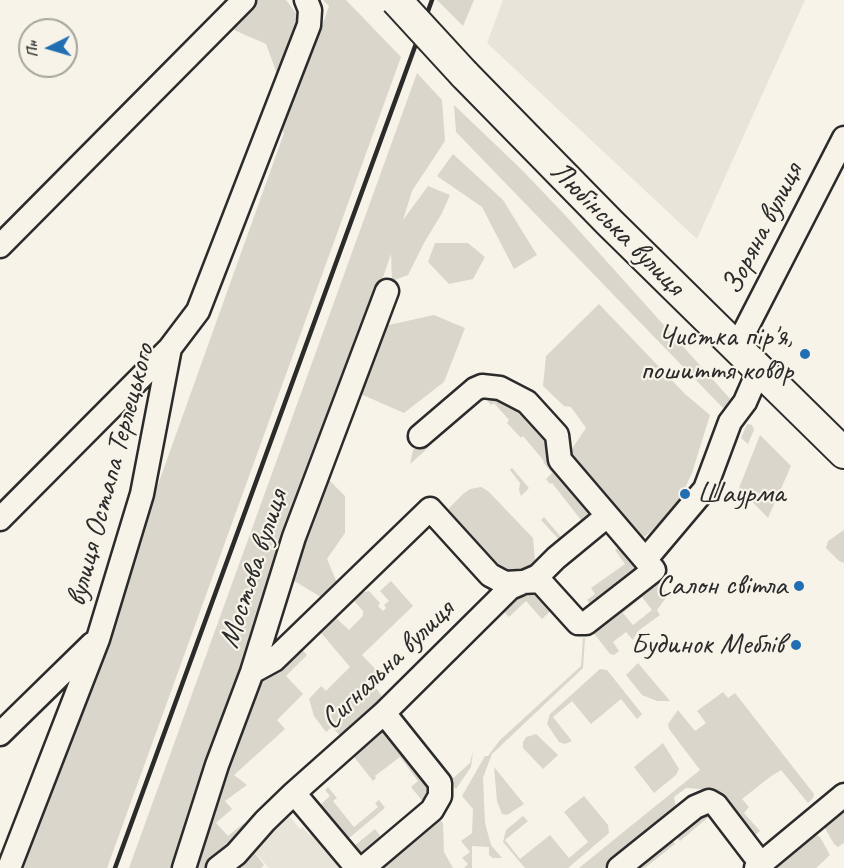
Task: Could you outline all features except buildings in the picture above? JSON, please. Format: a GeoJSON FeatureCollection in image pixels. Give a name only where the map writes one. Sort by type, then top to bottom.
{"type":"FeatureCollection","features":[{"type":"Feature","properties":{"kind":"main road","name":"Любінська вулиця"},"geometry":{"type":"LineString","coordinates":[[396,0],[465,74],[736,348],[844,453]]}},
{"type":"Feature","properties":{"kind":"street"},"geometry":{"type":"LineString","coordinates":[[0,246],[244,0]]}},
{"type":"Feature","properties":{"kind":"street","name":"вулиця Остапа Терлецького"},"geometry":{"type":"LineString","coordinates":[[9,868],[98,639],[142,494],[170,348],[198,311],[309,25],[310,10],[306,0]]}},
{"type":"Feature","properties":{"kind":"street","name":"Зоряна вулиця"},"geometry":{"type":"LineString","coordinates":[[736,348],[844,138]]}},
{"type":"Feature","properties":{"kind":"street","name":"Мостова вулиця"},"geometry":{"type":"LineString","coordinates":[[184,868],[217,765],[252,672],[294,537],[387,291]]}},
{"type":"Feature","properties":{"kind":"street"},"geometry":{"type":"LineString","coordinates":[[0,519],[170,348]]}},
{"type":"Feature","properties":{"kind":"street"},"geometry":{"type":"LineString","coordinates":[[646,559],[705,489],[730,422],[745,402],[759,370]]}},
{"type":"Feature","properties":{"kind":"street"},"geometry":{"type":"LineString","coordinates":[[252,672],[274,660],[430,509],[490,575],[505,583],[540,581],[578,623],[586,623],[654,570],[560,460],[557,435],[527,402],[500,388],[490,386],[475,389],[420,436]]}},
{"type":"Feature","properties":{"kind":"street","name":"Сигнальна вулиця"},"geometry":{"type":"LineString","coordinates":[[218,868],[236,854],[294,793],[384,713],[510,588],[538,576],[607,516]]}},
{"type":"Feature","properties":{"kind":"street"},"geometry":{"type":"LineString","coordinates":[[0,734],[98,639]]}},
{"type":"Feature","properties":{"kind":"street"},"geometry":{"type":"LineString","coordinates":[[366,868],[432,810],[440,796],[440,783],[384,713]]}},
{"type":"Feature","properties":{"kind":"street"},"geometry":{"type":"LineString","coordinates":[[294,793],[357,868]]}},
{"type":"Feature","properties":{"kind":"street"},"geometry":{"type":"LineString","coordinates":[[619,868],[695,807],[709,801],[716,805],[759,866],[844,795]]}},
{"type":"Feature","properties":{"kind":"shaded area"},"geometry":{"type":"Polygon","coordinates":[[[238,0],[286,0],[317,40],[329,6],[323,0],[346,0],[401,57],[107,868],[15,868],[107,627],[284,133],[279,121],[276,71],[266,44],[227,27],[238,0]]]}},
{"type":"Feature","properties":{"kind":"shaded area"},"geometry":{"type":"Polygon","coordinates":[[[437,0],[474,0],[463,26],[437,0]]]}},
{"type":"Feature","properties":{"kind":"shaded area"},"geometry":{"type":"Polygon","coordinates":[[[503,0],[805,0],[697,239],[487,43],[503,0]]]}},
{"type":"Feature","properties":{"kind":"shaded area"},"geometry":{"type":"Polygon","coordinates":[[[417,73],[442,100],[445,141],[412,191],[403,220],[428,186],[450,195],[408,275],[392,281],[391,254],[181,868],[129,868],[417,73]]]}},
{"type":"Feature","properties":{"kind":"shaded area"},"geometry":{"type":"Polygon","coordinates":[[[454,105],[565,215],[732,401],[728,411],[456,132],[454,105]]]}},
{"type":"Feature","properties":{"kind":"shaded area"},"geometry":{"type":"Polygon","coordinates":[[[453,154],[503,200],[537,255],[514,269],[482,207],[437,176],[453,154]]]}},
{"type":"Feature","properties":{"kind":"shaded area"},"geometry":{"type":"Polygon","coordinates":[[[435,243],[468,243],[485,257],[473,279],[449,284],[428,262],[435,243]]]}},
{"type":"Feature","properties":{"kind":"shaded area"},"geometry":{"type":"Polygon","coordinates":[[[599,304],[685,394],[710,415],[692,473],[676,507],[641,539],[567,456],[586,428],[571,407],[564,406],[543,386],[546,356],[599,304]]]}},
{"type":"Feature","properties":{"kind":"shaded area"},"geometry":{"type":"Polygon","coordinates":[[[434,315],[465,328],[444,382],[404,413],[356,392],[384,326],[434,315]]]}},
{"type":"Feature","properties":{"kind":"shaded area"},"geometry":{"type":"Polygon","coordinates":[[[499,392],[542,427],[592,510],[591,517],[562,543],[541,520],[544,517],[561,537],[576,524],[578,526],[581,520],[552,483],[550,484],[546,479],[552,473],[544,461],[523,436],[521,438],[507,423],[509,420],[494,403],[491,405],[483,395],[451,424],[453,426],[436,439],[434,437],[473,396],[499,392]]]}},
{"type":"Feature","properties":{"kind":"shaded area"},"geometry":{"type":"Polygon","coordinates":[[[747,424],[752,425],[754,430],[748,444],[741,438],[747,424]]]}},
{"type":"Feature","properties":{"kind":"shaded area"},"geometry":{"type":"Polygon","coordinates":[[[760,435],[791,466],[768,518],[739,488],[760,435]]]}},
{"type":"Feature","properties":{"kind":"shaded area"},"geometry":{"type":"Polygon","coordinates":[[[422,440],[428,448],[410,464],[413,450],[422,440]]]}},
{"type":"Feature","properties":{"kind":"shaded area"},"geometry":{"type":"Polygon","coordinates":[[[512,468],[529,488],[521,496],[520,483],[510,470],[512,468]]]}},
{"type":"Feature","properties":{"kind":"shaded area"},"geometry":{"type":"Polygon","coordinates":[[[326,477],[345,496],[345,533],[327,559],[338,585],[324,599],[291,579],[326,477]]]}},
{"type":"Feature","properties":{"kind":"shaded area"},"geometry":{"type":"Polygon","coordinates":[[[481,487],[488,491],[533,538],[536,573],[519,576],[495,568],[448,514],[449,508],[463,494],[470,489],[481,487]]]}},
{"type":"Feature","properties":{"kind":"shaded area"},"geometry":{"type":"Polygon","coordinates":[[[844,530],[844,563],[826,548],[828,541],[844,530]]]}},
{"type":"Feature","properties":{"kind":"shaded area"},"geometry":{"type":"Polygon","coordinates":[[[624,543],[643,566],[585,616],[580,612],[593,608],[587,600],[595,594],[591,588],[625,564],[615,550],[624,543]]]}},
{"type":"Feature","properties":{"kind":"shaded area"},"geometry":{"type":"Polygon","coordinates":[[[391,581],[413,606],[362,655],[381,675],[380,680],[374,685],[386,702],[342,738],[332,727],[326,732],[314,716],[309,699],[321,686],[326,691],[350,667],[317,628],[332,614],[349,630],[363,616],[363,611],[350,596],[369,591],[380,603],[378,606],[383,611],[386,608],[384,605],[389,601],[380,591],[391,581]]]}},
{"type":"Feature","properties":{"kind":"shaded area"},"geometry":{"type":"Polygon","coordinates":[[[657,582],[668,595],[657,610],[660,615],[638,631],[633,640],[626,632],[613,642],[619,651],[614,655],[610,654],[592,631],[657,582]],[[642,597],[623,613],[633,625],[652,610],[642,597]]]}},
{"type":"Feature","properties":{"kind":"shaded area"},"geometry":{"type":"Polygon","coordinates":[[[534,585],[556,606],[542,619],[526,601],[509,617],[502,610],[518,588],[534,585]]]}},
{"type":"Feature","properties":{"kind":"shaded area"},"geometry":{"type":"Polygon","coordinates":[[[583,638],[585,638],[583,668],[492,754],[487,767],[483,778],[485,823],[491,845],[502,858],[493,858],[489,855],[489,847],[472,846],[472,868],[464,868],[468,864],[462,858],[470,852],[461,841],[472,833],[473,809],[462,796],[485,756],[488,756],[500,740],[581,666],[583,638]]]}},
{"type":"Feature","properties":{"kind":"shaded area"},"geometry":{"type":"Polygon","coordinates":[[[298,645],[307,655],[286,676],[303,694],[277,720],[285,729],[234,775],[247,785],[225,801],[232,809],[216,823],[228,836],[244,823],[249,829],[209,868],[187,868],[250,691],[298,645]]]}},
{"type":"Feature","properties":{"kind":"shaded area"},"geometry":{"type":"Polygon","coordinates":[[[638,663],[670,701],[657,701],[642,695],[626,675],[638,663]]]}},
{"type":"Feature","properties":{"kind":"shaded area"},"geometry":{"type":"Polygon","coordinates":[[[600,669],[607,670],[642,714],[637,719],[621,699],[591,724],[572,701],[553,717],[572,741],[565,744],[559,742],[547,724],[550,714],[600,669]]]}},
{"type":"Feature","properties":{"kind":"shaded area"},"geometry":{"type":"Polygon","coordinates":[[[723,692],[728,698],[735,693],[814,794],[813,798],[808,803],[781,770],[770,777],[742,799],[749,807],[744,813],[760,831],[753,837],[714,790],[686,788],[674,797],[676,808],[604,868],[579,868],[700,770],[669,729],[668,724],[678,710],[695,731],[706,723],[697,711],[723,692]]]}},
{"type":"Feature","properties":{"kind":"shaded area"},"geometry":{"type":"Polygon","coordinates":[[[380,727],[427,785],[427,798],[424,803],[411,787],[418,781],[400,757],[375,776],[373,781],[351,753],[380,727]]]}},
{"type":"Feature","properties":{"kind":"shaded area"},"geometry":{"type":"Polygon","coordinates":[[[536,734],[558,755],[543,769],[523,748],[526,737],[536,734]]]}},
{"type":"Feature","properties":{"kind":"shaded area"},"geometry":{"type":"Polygon","coordinates":[[[663,743],[679,769],[676,775],[654,793],[634,767],[663,743]]]}},
{"type":"Feature","properties":{"kind":"shaded area"},"geometry":{"type":"Polygon","coordinates":[[[473,751],[471,767],[456,789],[449,782],[470,763],[473,751]]]}},
{"type":"Feature","properties":{"kind":"shaded area"},"geometry":{"type":"Polygon","coordinates":[[[494,767],[524,804],[507,815],[502,814],[497,801],[494,767]]]}},
{"type":"Feature","properties":{"kind":"shaded area"},"geometry":{"type":"Polygon","coordinates":[[[328,787],[337,798],[333,801],[354,827],[378,807],[375,803],[379,800],[385,808],[348,839],[320,805],[330,796],[325,790],[328,787]]]}},
{"type":"Feature","properties":{"kind":"shaded area"},"geometry":{"type":"Polygon","coordinates":[[[584,796],[608,825],[609,833],[568,868],[525,868],[503,842],[506,830],[523,816],[528,821],[505,840],[520,859],[550,835],[569,858],[588,842],[564,812],[584,796]]]}},
{"type":"Feature","properties":{"kind":"shaded area"},"geometry":{"type":"Polygon","coordinates":[[[844,805],[844,843],[838,847],[822,823],[844,805]]]}},
{"type":"Feature","properties":{"kind":"shaded area"},"geometry":{"type":"Polygon","coordinates":[[[706,810],[711,815],[680,841],[675,835],[706,810]]]}},
{"type":"Feature","properties":{"kind":"shaded area"},"geometry":{"type":"Polygon","coordinates":[[[285,811],[300,829],[303,827],[309,835],[314,831],[344,868],[269,868],[251,848],[285,811]]]}},
{"type":"Feature","properties":{"kind":"shaded area"},"geometry":{"type":"Polygon","coordinates":[[[435,814],[443,823],[444,852],[453,868],[373,868],[435,814]]]}},
{"type":"Feature","properties":{"kind":"shaded area"},"geometry":{"type":"Polygon","coordinates":[[[375,829],[381,837],[361,854],[354,846],[375,829]]]}},
{"type":"Feature","properties":{"kind":"shaded area"},"geometry":{"type":"Polygon","coordinates":[[[814,834],[820,837],[830,855],[816,868],[766,868],[814,834]]]}},
{"type":"Feature","properties":{"kind":"shaded area"},"geometry":{"type":"Polygon","coordinates":[[[671,838],[675,844],[645,868],[633,868],[671,838]]]}},
{"type":"Feature","properties":{"kind":"shaded area"},"geometry":{"type":"Polygon","coordinates":[[[251,848],[264,865],[261,868],[230,868],[251,848]]]}},
{"type":"Feature","properties":{"kind":"railway"},"geometry":{"type":"LineString","coordinates":[[115,868],[432,0]]}},
{"type":"Feature","properties":{"kind":"place","name":"Чистка пір'я, пошиття ковдр"},"geometry":{"type":"Point","coordinates":[805,354]}},
{"type":"Feature","properties":{"kind":"place","name":"Шаурма"},"geometry":{"type":"Point","coordinates":[685,494]}},
{"type":"Feature","properties":{"kind":"place","name":"Салон світла"},"geometry":{"type":"Point","coordinates":[799,586]}},
{"type":"Feature","properties":{"kind":"place","name":"Будинок Меблів"},"geometry":{"type":"Point","coordinates":[796,645]}}]}
